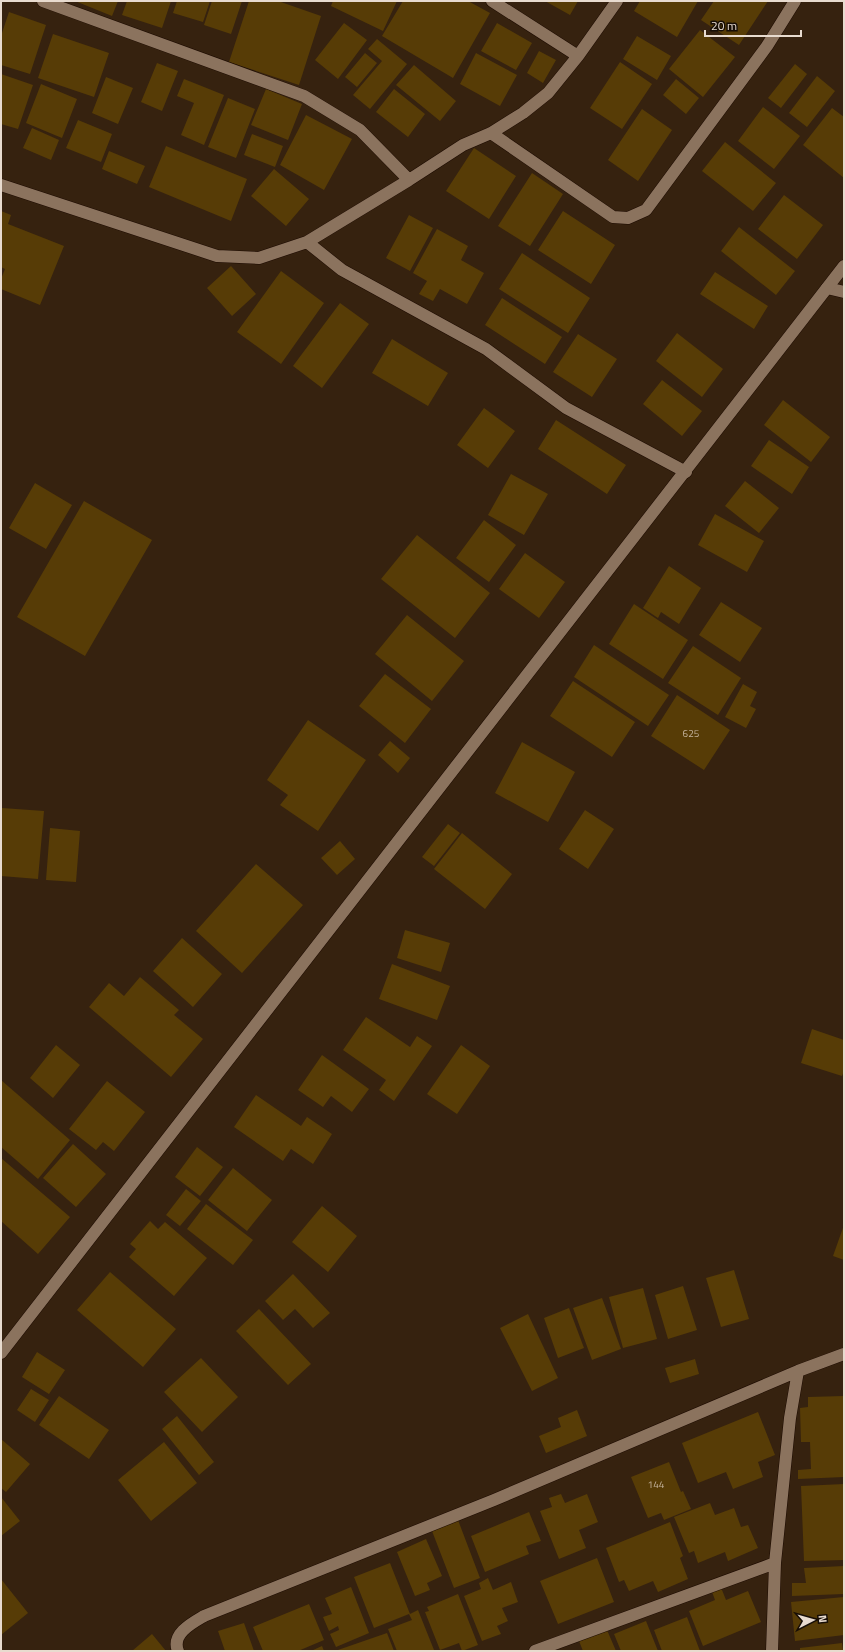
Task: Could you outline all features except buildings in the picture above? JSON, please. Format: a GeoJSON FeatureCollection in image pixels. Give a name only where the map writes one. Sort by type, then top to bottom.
{"type":"FeatureCollection","features":[{"type":"Feature","properties":{"kind":"street"},"geometry":{"type":"LineString","coordinates":[[44,1],[304,96],[360,130],[409,180]]}},
{"type":"Feature","properties":{"kind":"street"},"geometry":{"type":"LineString","coordinates":[[492,1],[578,56]]}},
{"type":"Feature","properties":{"kind":"street"},"geometry":{"type":"LineString","coordinates":[[1,185],[217,256],[259,258],[307,242],[409,180],[463,145],[490,133],[522,113],[548,93],[578,56],[617,1]]}},
{"type":"Feature","properties":{"kind":"street"},"geometry":{"type":"LineString","coordinates":[[490,133],[614,217],[628,218],[646,210],[767,46],[795,1]]}},
{"type":"Feature","properties":{"kind":"street"},"geometry":{"type":"LineString","coordinates":[[307,242],[342,270],[486,350],[566,408],[686,472]]}},
{"type":"Feature","properties":{"kind":"street"},"geometry":{"type":"LineString","coordinates":[[1,1353],[686,472],[844,266]]}},
{"type":"Feature","properties":{"kind":"street"},"geometry":{"type":"LineString","coordinates":[[827,288],[844,292]]}},
{"type":"Feature","properties":{"kind":"street"},"geometry":{"type":"LineString","coordinates":[[178,1651],[178,1637],[185,1628],[204,1616],[494,1500],[798,1371],[844,1354]]}},
{"type":"Feature","properties":{"kind":"street"},"geometry":{"type":"LineString","coordinates":[[772,1651],[775,1563],[790,1418],[798,1371]]}},
{"type":"Feature","properties":{"kind":"street"},"geometry":{"type":"LineString","coordinates":[[535,1651],[775,1563]]}}]}
